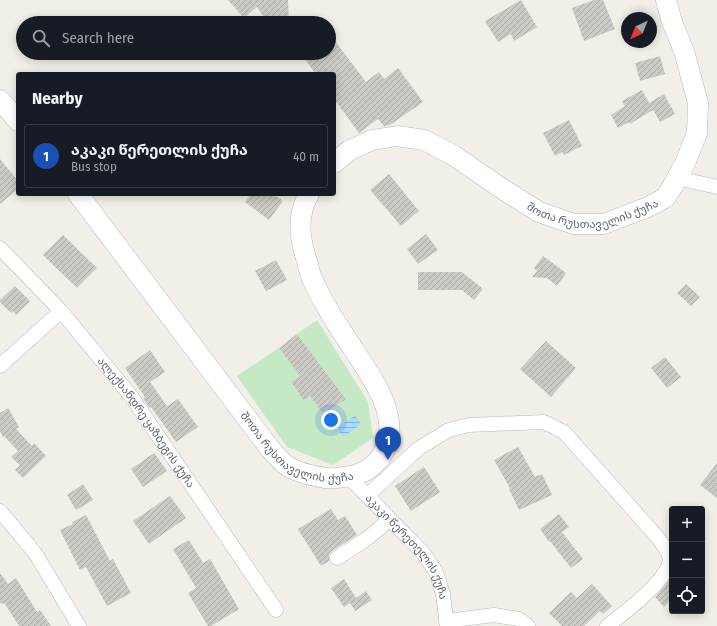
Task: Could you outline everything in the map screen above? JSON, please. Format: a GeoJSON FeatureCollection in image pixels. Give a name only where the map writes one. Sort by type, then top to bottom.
{"type":"FeatureCollection","features":[{"type":"Feature","properties":{"kind":"main road","name":"შოთა რუსთაველის ქუჩა"},"geometry":{"type":"LineString","coordinates":[[336,161],[350,150],[372,140],[397,136],[424,140],[453,154],[504,190],[539,212],[574,224],[604,224],[648,207],[665,198],[686,161],[697,133],[698,103],[684,52],[672,22],[666,0]]}},
{"type":"Feature","properties":{"kind":"main road"},"geometry":{"type":"LineString","coordinates":[[0,100],[16,119]]}},
{"type":"Feature","properties":{"kind":"main road","name":"შოთა რუსთაველის ქუჩა"},"geometry":{"type":"LineString","coordinates":[[80,196],[271,450],[287,465],[308,475],[332,479],[349,477],[370,468],[381,458],[388,444],[390,434],[385,406],[373,380],[326,306],[311,276],[303,248],[300,223],[303,207],[308,196]]}},
{"type":"Feature","properties":{"kind":"street"},"geometry":{"type":"LineString","coordinates":[[677,178],[717,187]]}},
{"type":"Feature","properties":{"kind":"street","name":"ალექსანდრე ყაზბეგის ქუჩა"},"geometry":{"type":"LineString","coordinates":[[0,248],[61,311],[131,396],[276,610]]}},
{"type":"Feature","properties":{"kind":"street"},"geometry":{"type":"LineString","coordinates":[[0,366],[61,311]]}},
{"type":"Feature","properties":{"kind":"street"},"geometry":{"type":"LineString","coordinates":[[368,495],[419,448],[449,430],[469,424],[544,422],[564,432],[659,539],[670,558],[662,576],[654,587],[607,626]]}},
{"type":"Feature","properties":{"kind":"street","name":"აკაკი წერეთელის ქუჩა"},"geometry":{"type":"LineString","coordinates":[[349,477],[424,554],[436,572],[443,594],[447,624]]}},
{"type":"Feature","properties":{"kind":"street"},"geometry":{"type":"LineString","coordinates":[[0,510],[35,553],[79,626]]}},
{"type":"Feature","properties":{"kind":"street"},"geometry":{"type":"LineString","coordinates":[[337,558],[375,533],[389,518]]}},
{"type":"Feature","properties":{"kind":"street"},"geometry":{"type":"LineString","coordinates":[[447,624],[494,615],[519,619],[528,626]]}},
{"type":"Feature","properties":{"kind":"green space"},"geometry":{"type":"Polygon","coordinates":[[[317,320],[368,402],[373,438],[333,465],[287,447],[237,376],[279,348],[300,376],[291,383],[304,401],[310,396],[325,415],[346,399],[297,334],[317,320]]]}},
{"type":"Feature","properties":{"kind":"water"},"geometry":{"type":"Polygon","coordinates":[[[355,415],[361,424],[343,437],[337,428],[355,415]]]}},
{"type":"Feature","properties":{"kind":"building"},"geometry":{"type":"Polygon","coordinates":[[[228,0],[288,0],[289,16],[263,16],[257,7],[246,16],[242,16],[228,0]]]}},
{"type":"Feature","properties":{"kind":"building"},"geometry":{"type":"Polygon","coordinates":[[[521,0],[537,27],[514,41],[511,34],[498,42],[485,21],[521,0]]]}},
{"type":"Feature","properties":{"kind":"building"},"geometry":{"type":"Polygon","coordinates":[[[594,0],[603,0],[615,29],[584,41],[572,8],[594,0]]]}},
{"type":"Feature","properties":{"kind":"building"},"geometry":{"type":"Polygon","coordinates":[[[336,42],[366,82],[379,72],[384,79],[398,68],[423,102],[390,125],[384,126],[378,119],[359,133],[336,102],[336,72],[314,72],[306,60],[336,60],[336,42]]]}},
{"type":"Feature","properties":{"kind":"building"},"geometry":{"type":"Polygon","coordinates":[[[660,56],[665,74],[640,81],[635,63],[660,56]]]}},
{"type":"Feature","properties":{"kind":"building"},"geometry":{"type":"Polygon","coordinates":[[[642,90],[653,110],[630,124],[629,122],[618,128],[611,115],[625,106],[622,101],[642,90]]]}},
{"type":"Feature","properties":{"kind":"building"},"geometry":{"type":"Polygon","coordinates":[[[664,94],[675,114],[660,122],[649,103],[664,94]]]}},
{"type":"Feature","properties":{"kind":"building"},"geometry":{"type":"Polygon","coordinates":[[[569,120],[582,146],[564,155],[562,152],[555,156],[543,133],[569,120]]]}},
{"type":"Feature","properties":{"kind":"building"},"geometry":{"type":"Polygon","coordinates":[[[0,159],[16,179],[16,191],[0,204],[0,159]]]}},
{"type":"Feature","properties":{"kind":"building"},"geometry":{"type":"Polygon","coordinates":[[[389,174],[419,211],[401,226],[370,190],[389,174]]]}},
{"type":"Feature","properties":{"kind":"building"},"geometry":{"type":"Polygon","coordinates":[[[250,196],[276,196],[283,201],[269,220],[245,202],[250,196]]]}},
{"type":"Feature","properties":{"kind":"building"},"geometry":{"type":"Polygon","coordinates":[[[426,234],[438,250],[418,264],[407,249],[426,234]]]}},
{"type":"Feature","properties":{"kind":"building"},"geometry":{"type":"Polygon","coordinates":[[[63,235],[97,268],[77,288],[43,255],[63,235]]]}},
{"type":"Feature","properties":{"kind":"building"},"geometry":{"type":"Polygon","coordinates":[[[543,256],[566,273],[557,286],[547,278],[532,277],[537,271],[534,268],[543,256]]]}},
{"type":"Feature","properties":{"kind":"building"},"geometry":{"type":"Polygon","coordinates":[[[276,260],[287,280],[266,291],[255,271],[276,260]]]}},
{"type":"Feature","properties":{"kind":"building"},"geometry":{"type":"Polygon","coordinates":[[[418,272],[462,272],[483,289],[474,300],[462,290],[418,290],[418,272]]]}},
{"type":"Feature","properties":{"kind":"building"},"geometry":{"type":"Polygon","coordinates":[[[686,284],[700,297],[691,306],[677,293],[686,284]]]}},
{"type":"Feature","properties":{"kind":"building"},"geometry":{"type":"Polygon","coordinates":[[[15,286],[30,301],[16,315],[13,311],[11,313],[0,302],[0,300],[15,286]]]}},
{"type":"Feature","properties":{"kind":"building"},"geometry":{"type":"Polygon","coordinates":[[[297,334],[346,399],[324,415],[310,396],[304,401],[291,382],[300,376],[279,348],[297,334]]]}},
{"type":"Feature","properties":{"kind":"building"},"geometry":{"type":"Polygon","coordinates":[[[546,341],[576,368],[551,397],[520,369],[546,341]]]}},
{"type":"Feature","properties":{"kind":"building"},"geometry":{"type":"Polygon","coordinates":[[[150,350],[165,372],[150,382],[167,406],[178,399],[198,427],[176,442],[151,407],[149,408],[143,398],[145,397],[125,368],[150,350]]]}},
{"type":"Feature","properties":{"kind":"building"},"geometry":{"type":"Polygon","coordinates":[[[665,357],[681,377],[667,388],[651,368],[665,357]]]}},
{"type":"Feature","properties":{"kind":"building"},"geometry":{"type":"Polygon","coordinates":[[[8,408],[19,427],[16,429],[32,446],[34,443],[46,456],[23,478],[15,470],[20,465],[11,457],[18,451],[4,436],[3,437],[0,431],[0,413],[8,408]]]}},
{"type":"Feature","properties":{"kind":"building"},"geometry":{"type":"Polygon","coordinates":[[[518,447],[535,477],[542,474],[552,495],[519,510],[509,489],[510,488],[494,460],[518,447]]]}},
{"type":"Feature","properties":{"kind":"building"},"geometry":{"type":"Polygon","coordinates":[[[154,453],[167,471],[143,487],[131,469],[154,453]]]}},
{"type":"Feature","properties":{"kind":"building"},"geometry":{"type":"Polygon","coordinates":[[[717,463],[717,498],[700,485],[717,463]]]}},
{"type":"Feature","properties":{"kind":"building"},"geometry":{"type":"Polygon","coordinates":[[[424,467],[440,492],[411,511],[395,486],[424,467]]]}},
{"type":"Feature","properties":{"kind":"building"},"geometry":{"type":"Polygon","coordinates":[[[83,484],[93,500],[76,510],[67,495],[83,484]]]}},
{"type":"Feature","properties":{"kind":"building"},"geometry":{"type":"Polygon","coordinates":[[[170,496],[186,518],[149,544],[133,521],[170,496]]]}},
{"type":"Feature","properties":{"kind":"building"},"geometry":{"type":"Polygon","coordinates":[[[331,509],[338,520],[345,516],[357,535],[332,551],[329,554],[329,561],[321,566],[298,529],[331,509]]]}},
{"type":"Feature","properties":{"kind":"building"},"geometry":{"type":"Polygon","coordinates":[[[559,514],[569,527],[562,532],[583,559],[571,568],[540,529],[559,514]]]}},
{"type":"Feature","properties":{"kind":"building"},"geometry":{"type":"Polygon","coordinates":[[[86,515],[110,561],[113,559],[131,593],[107,606],[86,567],[80,570],[60,530],[73,524],[72,522],[86,515]]]}},
{"type":"Feature","properties":{"kind":"building"},"geometry":{"type":"Polygon","coordinates":[[[189,540],[203,563],[210,559],[239,609],[211,626],[208,626],[188,593],[196,588],[173,549],[189,540]]]}},
{"type":"Feature","properties":{"kind":"building"},"geometry":{"type":"Polygon","coordinates":[[[0,573],[8,584],[16,578],[37,612],[40,610],[51,626],[19,626],[5,604],[0,603],[0,573]]]}},
{"type":"Feature","properties":{"kind":"building"},"geometry":{"type":"Polygon","coordinates":[[[344,579],[356,598],[366,591],[372,600],[355,611],[350,603],[344,607],[331,588],[344,579]]]}},
{"type":"Feature","properties":{"kind":"building"},"geometry":{"type":"Polygon","coordinates":[[[669,581],[669,601],[664,607],[655,597],[669,581]]]}},
{"type":"Feature","properties":{"kind":"building"},"geometry":{"type":"Polygon","coordinates":[[[592,584],[612,606],[603,614],[600,611],[584,626],[562,626],[549,613],[571,592],[577,598],[592,584]]]}},
{"type":"Feature","properties":{"kind":"place","name":"აკაკი წერეთლის ქუჩა"},"geometry":{"type":"Point","coordinates":[388,460]}}]}
